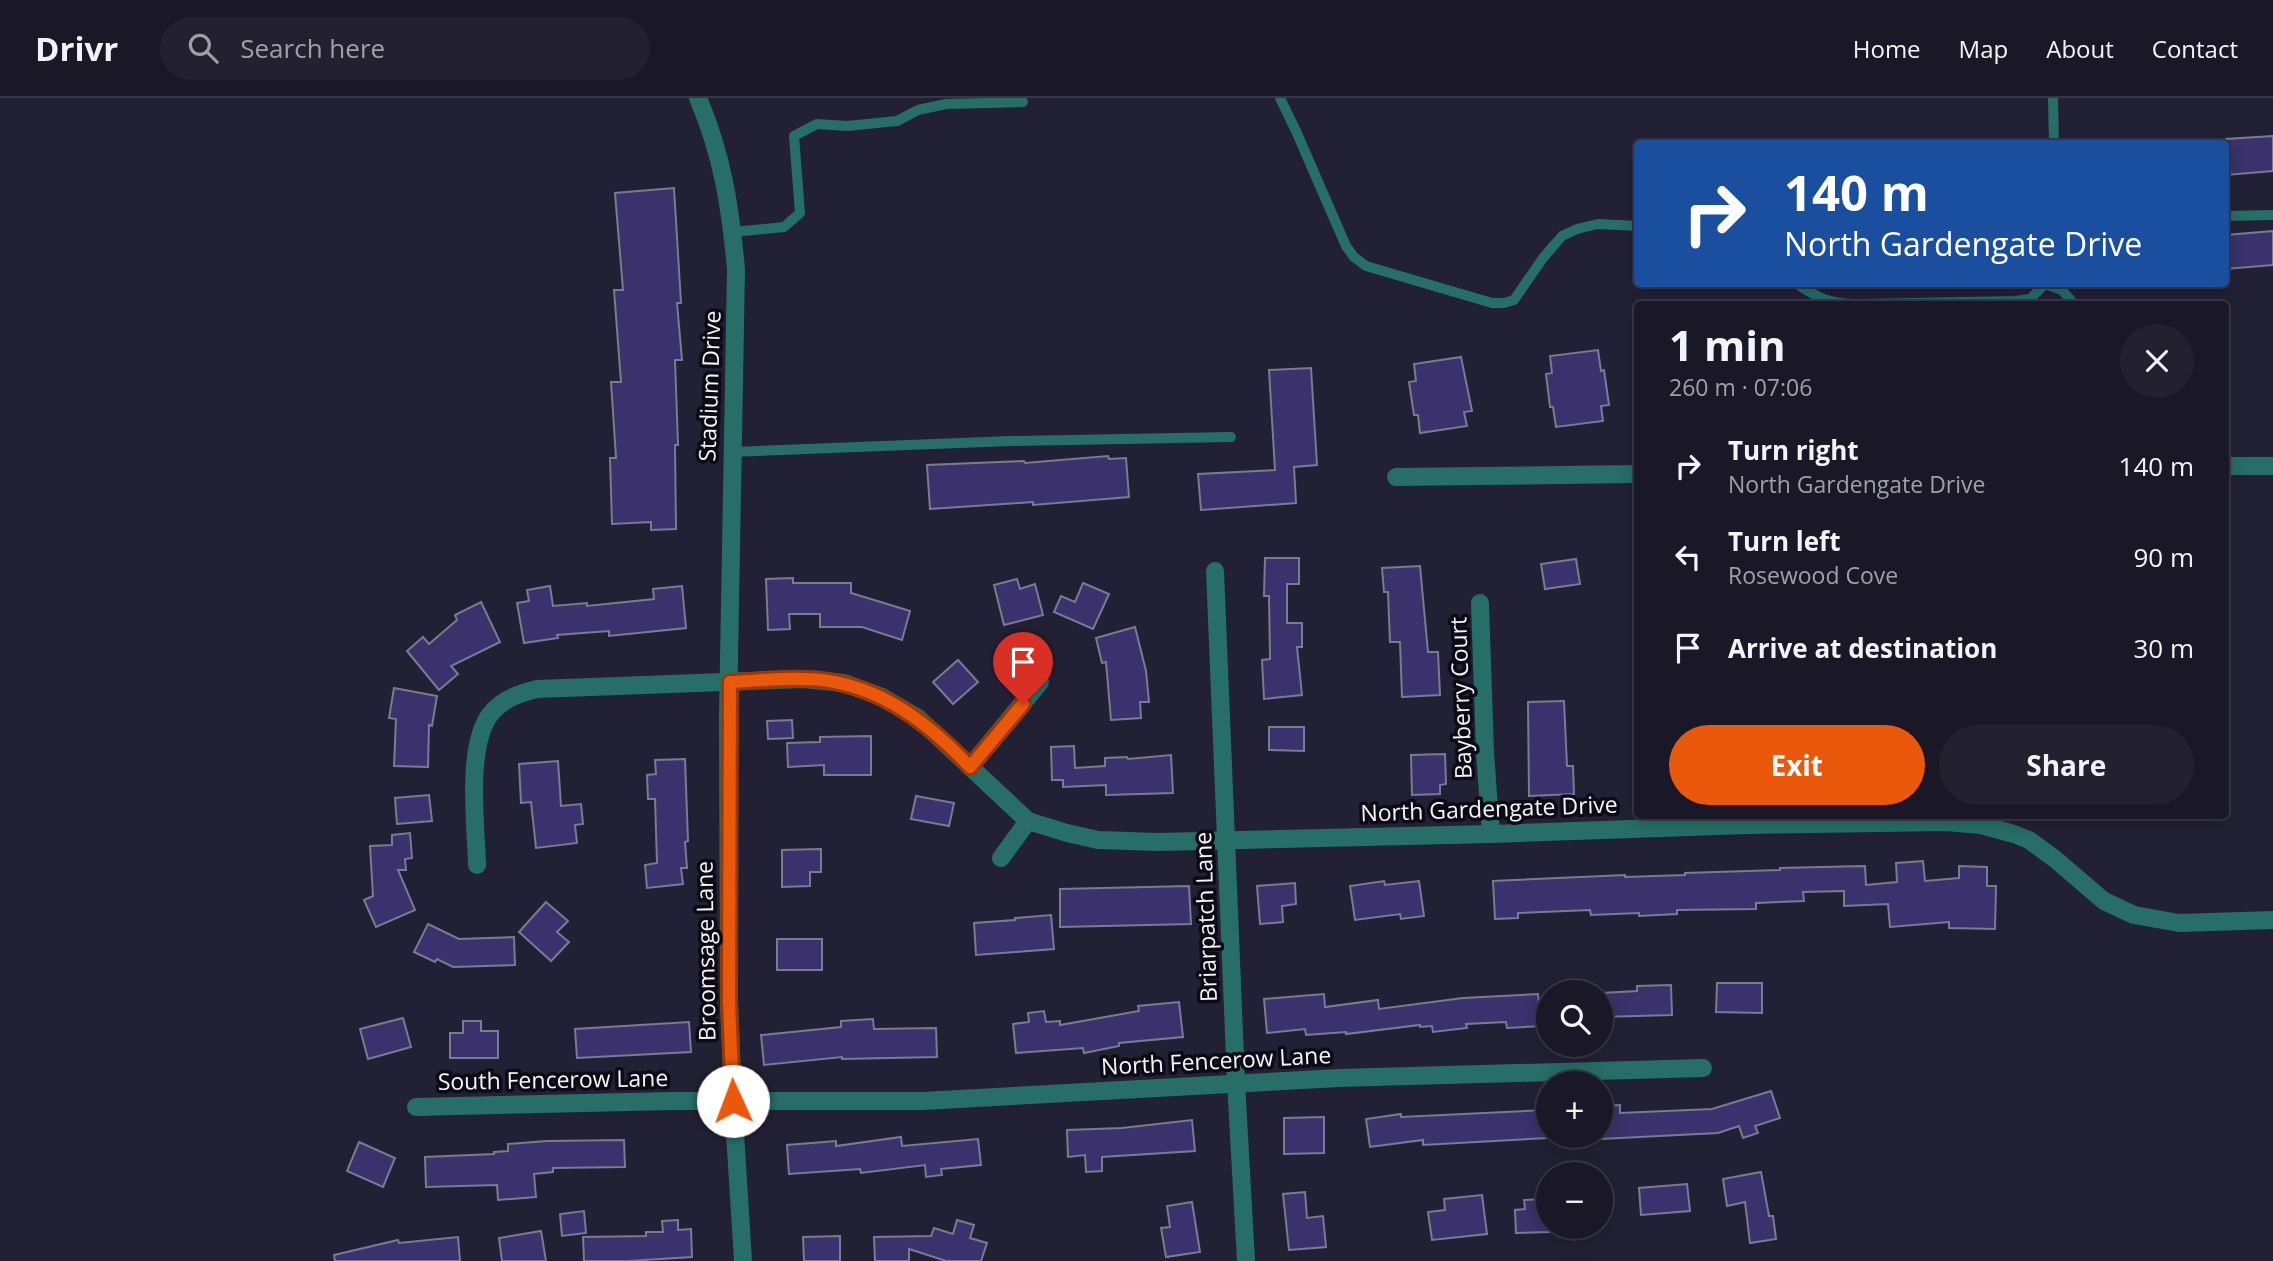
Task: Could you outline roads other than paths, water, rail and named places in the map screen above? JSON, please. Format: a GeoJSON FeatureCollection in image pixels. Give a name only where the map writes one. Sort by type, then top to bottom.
{"type":"FeatureCollection","features":[{"type":"Feature","properties":{"kind":"street","name":"Stadium Drive"},"geometry":{"type":"LineString","coordinates":[[698,98],[717,147],[725,177],[736,269],[730,682]]}},
{"type":"Feature","properties":{"kind":"street"},"geometry":{"type":"LineString","coordinates":[[2229,466],[2273,466]]}},
{"type":"Feature","properties":{"kind":"street"},"geometry":{"type":"LineString","coordinates":[[1396,477],[1634,474]]}},
{"type":"Feature","properties":{"kind":"street","name":"Briarpatch Lane"},"geometry":{"type":"LineString","coordinates":[[1215,571],[1246,1261]]}},
{"type":"Feature","properties":{"kind":"street","name":"Bayberry Court"},"geometry":{"type":"LineString","coordinates":[[1480,603],[1485,753],[1491,834]]}},
{"type":"Feature","properties":{"kind":"street","name":"North Gardengate Drive"},"geometry":{"type":"LineString","coordinates":[[477,865],[477,747],[484,723],[506,700],[537,689],[803,678],[844,683],[883,697],[918,718],[1028,821],[1098,840],[1158,842],[1491,834],[1746,820],[1907,821],[1981,825],[2029,840],[2104,901],[2134,915],[2179,923],[2273,920]]}},
{"type":"Feature","properties":{"kind":"street","name":"Broomsage Lane"},"geometry":{"type":"LineString","coordinates":[[730,682],[729,1001],[743,1261]]}},
{"type":"Feature","properties":{"kind":"street"},"geometry":{"type":"LineString","coordinates":[[970,767],[1040,682]]}},
{"type":"Feature","properties":{"kind":"street"},"geometry":{"type":"LineString","coordinates":[[1001,858],[1028,821]]}},
{"type":"Feature","properties":{"kind":"street","name":"North Fencerow Lane"},"geometry":{"type":"LineString","coordinates":[[733,1101],[923,1101],[1236,1082],[1703,1068]]}},
{"type":"Feature","properties":{"kind":"street","name":"South Fencerow Lane"},"geometry":{"type":"LineString","coordinates":[[416,1107],[733,1101]]}},
{"type":"Feature","properties":{"kind":"lane"},"geometry":{"type":"LineString","coordinates":[[1280,98],[1346,246],[1366,266],[1492,303],[1504,303],[1514,300],[1562,236],[1598,224],[1634,226]]}},
{"type":"Feature","properties":{"kind":"lane"},"geometry":{"type":"LineString","coordinates":[[2053,98],[2054,140]]}},
{"type":"Feature","properties":{"kind":"lane"},"geometry":{"type":"LineString","coordinates":[[733,232],[784,227],[800,213],[794,136],[817,124],[847,126],[897,121],[918,110],[946,104],[1023,102]]}},
{"type":"Feature","properties":{"kind":"lane"},"geometry":{"type":"LineString","coordinates":[[2229,216],[2273,215]]}},
{"type":"Feature","properties":{"kind":"lane"},"geometry":{"type":"LineString","coordinates":[[1801,287],[1825,301]]}},
{"type":"Feature","properties":{"kind":"lane"},"geometry":{"type":"LineString","coordinates":[[2014,301],[2030,299],[2042,287]]}},
{"type":"Feature","properties":{"kind":"lane"},"geometry":{"type":"LineString","coordinates":[[2054,287],[2062,290],[2071,301]]}},
{"type":"Feature","properties":{"kind":"lane"},"geometry":{"type":"LineString","coordinates":[[732,452],[1010,441],[1230,437]]}}]}
